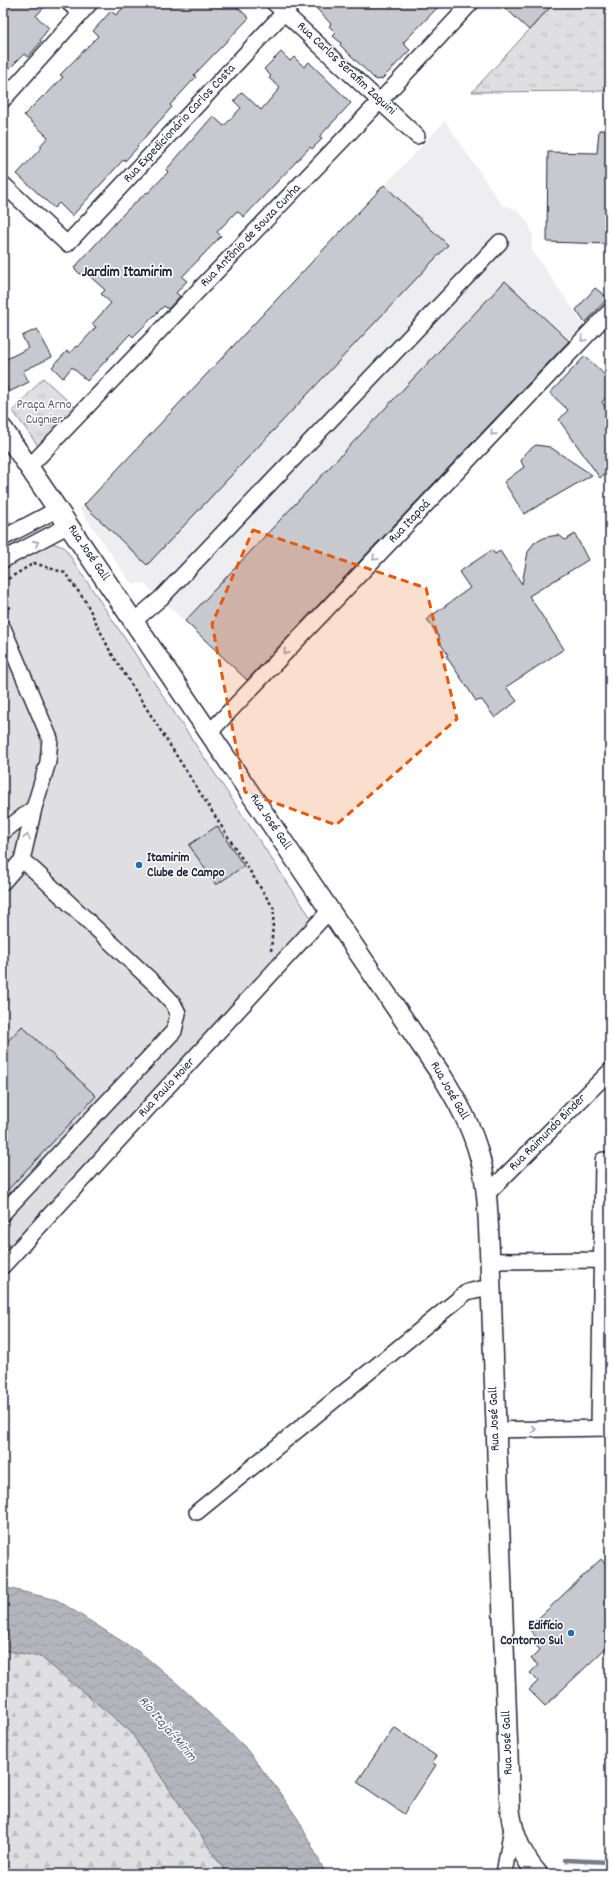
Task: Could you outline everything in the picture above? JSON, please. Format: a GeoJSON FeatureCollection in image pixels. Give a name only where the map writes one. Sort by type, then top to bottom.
{"type":"FeatureCollection","features":[{"type":"Feature","properties":{"kind":"main road","name":"Rua José Gall"},"geometry":{"type":"LineString","coordinates":[[3,429],[330,910],[459,1103],[472,1131],[481,1159],[486,1195],[490,1261],[495,1430],[512,1827],[530,1865],[538,1874]]}},
{"type":"Feature","properties":{"kind":"street","name":"Rua Antônio de Souza Cunha"},"geometry":{"type":"LineString","coordinates":[[29,467],[380,101],[471,3]]}},
{"type":"Feature","properties":{"kind":"street"},"geometry":{"type":"LineString","coordinates":[[3,100],[80,6]]}},
{"type":"Feature","properties":{"kind":"street","name":"Rua Carlos Serafim Zaguini"},"geometry":{"type":"LineString","coordinates":[[284,6],[417,136]]}},
{"type":"Feature","properties":{"kind":"street","name":"Rua Expedicionário Carlos Costa"},"geometry":{"type":"LineString","coordinates":[[3,184],[66,244],[284,6]]}},
{"type":"Feature","properties":{"kind":"street"},"geometry":{"type":"LineString","coordinates":[[134,621],[161,598],[500,242]]}},
{"type":"Feature","properties":{"kind":"street","name":"Rua Itapoá"},"geometry":{"type":"LineString","coordinates":[[209,733],[610,311]]}},
{"type":"Feature","properties":{"kind":"street"},"geometry":{"type":"LineString","coordinates":[[3,538],[58,509]]}},
{"type":"Feature","properties":{"kind":"street"},"geometry":{"type":"LineString","coordinates":[[3,560],[69,525]]}},
{"type":"Feature","properties":{"kind":"street"},"geometry":{"type":"LineString","coordinates":[[3,628],[50,739],[48,762],[34,808],[22,860],[3,882]]}},
{"type":"Feature","properties":{"kind":"street"},"geometry":{"type":"LineString","coordinates":[[3,832],[34,808]]}},
{"type":"Feature","properties":{"kind":"street"},"geometry":{"type":"LineString","coordinates":[[3,1213],[174,1031],[178,1013],[173,1003],[158,987],[22,860]]}},
{"type":"Feature","properties":{"kind":"street","name":"Rua Paulo Hoier"},"geometry":{"type":"LineString","coordinates":[[3,1266],[330,910]]}},
{"type":"Feature","properties":{"kind":"street","name":"Rua Raimundo Binder"},"geometry":{"type":"LineString","coordinates":[[486,1195],[610,1071]]}},
{"type":"Feature","properties":{"kind":"street"},"geometry":{"type":"LineString","coordinates":[[495,1430],[604,1428],[602,1260],[603,1160]]}},
{"type":"Feature","properties":{"kind":"street"},"geometry":{"type":"LineString","coordinates":[[490,1261],[602,1260]]}},
{"type":"Feature","properties":{"kind":"street"},"geometry":{"type":"LineString","coordinates":[[197,1512],[467,1292],[480,1289],[491,1289]]}},
{"type":"Feature","properties":{"kind":"street"},"geometry":{"type":"LineString","coordinates":[[504,1874],[512,1827]]}},
{"type":"Feature","properties":{"kind":"path"},"geometry":{"type":"LineString","coordinates":[[3,582],[34,563],[65,573],[86,602],[110,651],[274,909],[270,958]]}},
{"type":"Feature","properties":{"kind":"path"},"geometry":{"type":"LineString","coordinates":[[3,589],[10,609],[3,616]]}},
{"type":"Feature","properties":{"kind":"highlighted area"},"geometry":{"type":"Polygon","coordinates":[[[253,530],[426,588],[457,719],[336,825],[245,792],[212,624],[253,530]]]}},
{"type":"Feature","properties":{"kind":"shaded area"},"geometry":{"type":"Polygon","coordinates":[[[445,121],[502,205],[516,209],[528,222],[533,235],[531,249],[584,325],[249,682],[144,583],[135,584],[130,582],[80,509],[445,121]]]}},
{"type":"Feature","properties":{"kind":"green space"},"geometry":{"type":"Polygon","coordinates":[[[554,3],[610,3],[610,91],[472,92],[554,3]]]}},
{"type":"Feature","properties":{"kind":"green space","name":"Praça Arno Cugnier"},"geometry":{"type":"Polygon","coordinates":[[[43,378],[78,410],[41,450],[13,411],[43,378]]]}},
{"type":"Feature","properties":{"kind":"green space","name":"Itamirim Clube de Campo"},"geometry":{"type":"Polygon","coordinates":[[[3,512],[30,554],[52,543],[64,547],[311,918],[309,926],[3,1254],[3,512]]]}},
{"type":"Feature","properties":{"kind":"green space"},"geometry":{"type":"Polygon","coordinates":[[[3,1650],[41,1657],[130,1731],[227,1874],[3,1874],[3,1650]]]}},
{"type":"Feature","properties":{"kind":"water","name":"Rio Itajaí-Mirim"},"geometry":{"type":"Polygon","coordinates":[[[3,1587],[57,1600],[142,1654],[180,1686],[244,1746],[298,1819],[326,1874],[227,1874],[130,1731],[41,1657],[3,1650],[3,1587]]]}},
{"type":"Feature","properties":{"kind":"building"},"geometry":{"type":"Polygon","coordinates":[[[3,3],[48,3],[36,16],[49,28],[40,40],[41,42],[28,57],[24,54],[3,75],[3,3]]]}},
{"type":"Feature","properties":{"kind":"building"},"geometry":{"type":"Polygon","coordinates":[[[128,3],[233,3],[249,18],[194,75],[196,77],[170,105],[172,107],[137,146],[138,147],[125,161],[124,159],[72,216],[59,203],[54,208],[17,174],[42,147],[40,146],[48,137],[24,115],[63,77],[60,75],[98,36],[93,31],[111,11],[116,15],[128,3]]]}},
{"type":"Feature","properties":{"kind":"building"},"geometry":{"type":"Polygon","coordinates":[[[323,3],[442,3],[403,43],[410,50],[382,79],[376,80],[340,45],[341,43],[333,36],[336,33],[329,26],[331,24],[317,9],[323,3]]]}},
{"type":"Feature","properties":{"kind":"building"},"geometry":{"type":"Polygon","coordinates":[[[500,3],[554,3],[529,30],[500,3]]]}},
{"type":"Feature","properties":{"kind":"building"},"geometry":{"type":"Polygon","coordinates":[[[281,52],[290,61],[294,57],[304,67],[309,62],[351,103],[319,137],[322,139],[312,149],[310,147],[244,217],[237,211],[217,232],[221,236],[182,277],[187,281],[176,293],[180,296],[168,309],[164,306],[133,337],[130,334],[87,381],[72,367],[63,378],[52,367],[67,351],[70,353],[76,346],[78,347],[96,327],[92,324],[111,303],[101,294],[105,290],[85,272],[82,276],[74,268],[128,209],[147,192],[148,193],[168,172],[166,170],[213,116],[224,126],[241,108],[234,101],[242,92],[261,110],[280,88],[269,78],[271,76],[264,69],[281,52]]]}},
{"type":"Feature","properties":{"kind":"building"},"geometry":{"type":"Polygon","coordinates":[[[599,130],[610,130],[610,244],[547,242],[548,152],[597,153],[599,130]]]}},
{"type":"Feature","properties":{"kind":"building"},"geometry":{"type":"Polygon","coordinates":[[[384,185],[448,245],[147,565],[84,505],[384,185]]]}},
{"type":"Feature","properties":{"kind":"building"},"geometry":{"type":"Polygon","coordinates":[[[505,281],[569,341],[247,680],[185,621],[505,281]]]}},
{"type":"Feature","properties":{"kind":"building"},"geometry":{"type":"Polygon","coordinates":[[[595,288],[608,298],[585,323],[576,310],[595,288]]]}},
{"type":"Feature","properties":{"kind":"building"},"geometry":{"type":"Polygon","coordinates":[[[37,329],[52,357],[23,371],[29,382],[9,392],[3,380],[3,361],[28,348],[22,336],[37,329]]]}},
{"type":"Feature","properties":{"kind":"building"},"geometry":{"type":"Polygon","coordinates":[[[585,356],[610,380],[610,393],[602,402],[610,416],[610,468],[600,478],[559,420],[568,410],[550,393],[585,356]]]}},
{"type":"Feature","properties":{"kind":"building"},"geometry":{"type":"Polygon","coordinates":[[[536,445],[550,447],[592,475],[524,514],[504,482],[524,467],[521,461],[525,453],[536,445]]]}},
{"type":"Feature","properties":{"kind":"building"},"geometry":{"type":"Polygon","coordinates":[[[575,534],[588,560],[529,596],[564,649],[506,687],[517,701],[495,718],[482,700],[476,701],[446,656],[448,655],[438,640],[440,639],[427,619],[470,588],[459,572],[492,550],[495,554],[500,551],[522,584],[528,552],[534,543],[546,537],[559,535],[565,540],[575,534]]]}},
{"type":"Feature","properties":{"kind":"building"},"geometry":{"type":"Polygon","coordinates":[[[217,826],[244,866],[216,885],[189,845],[217,826]]]}},
{"type":"Feature","properties":{"kind":"building"},"geometry":{"type":"Polygon","coordinates":[[[22,1026],[96,1096],[3,1195],[3,1046],[22,1026]]]}},
{"type":"Feature","properties":{"kind":"building","name":"Edifício Contorno Sul"},"geometry":{"type":"Polygon","coordinates":[[[601,1559],[610,1569],[610,1644],[545,1706],[529,1690],[538,1681],[530,1673],[538,1665],[531,1659],[540,1650],[533,1642],[537,1638],[528,1628],[601,1559]]]}},
{"type":"Feature","properties":{"kind":"building"},"geometry":{"type":"Polygon","coordinates":[[[394,1727],[436,1756],[432,1762],[436,1765],[404,1814],[357,1782],[394,1727]]]}},
{"type":"Feature","properties":{"kind":"waterway"},"geometry":{"type":"LineString","coordinates":[[565,1860],[610,1862]]}},
{"type":"Feature","properties":{"kind":"place","name":"Itamirim Clube de Campo"},"geometry":{"type":"Point","coordinates":[139,865]}},
{"type":"Feature","properties":{"kind":"place","name":"Edifício Contorno Sul"},"geometry":{"type":"Point","coordinates":[571,1633]}},
{"type":"Feature","properties":{"kind":"district","name":"Jardim Itamirim"},"geometry":{"type":"Point","coordinates":[127,273]}}]}
